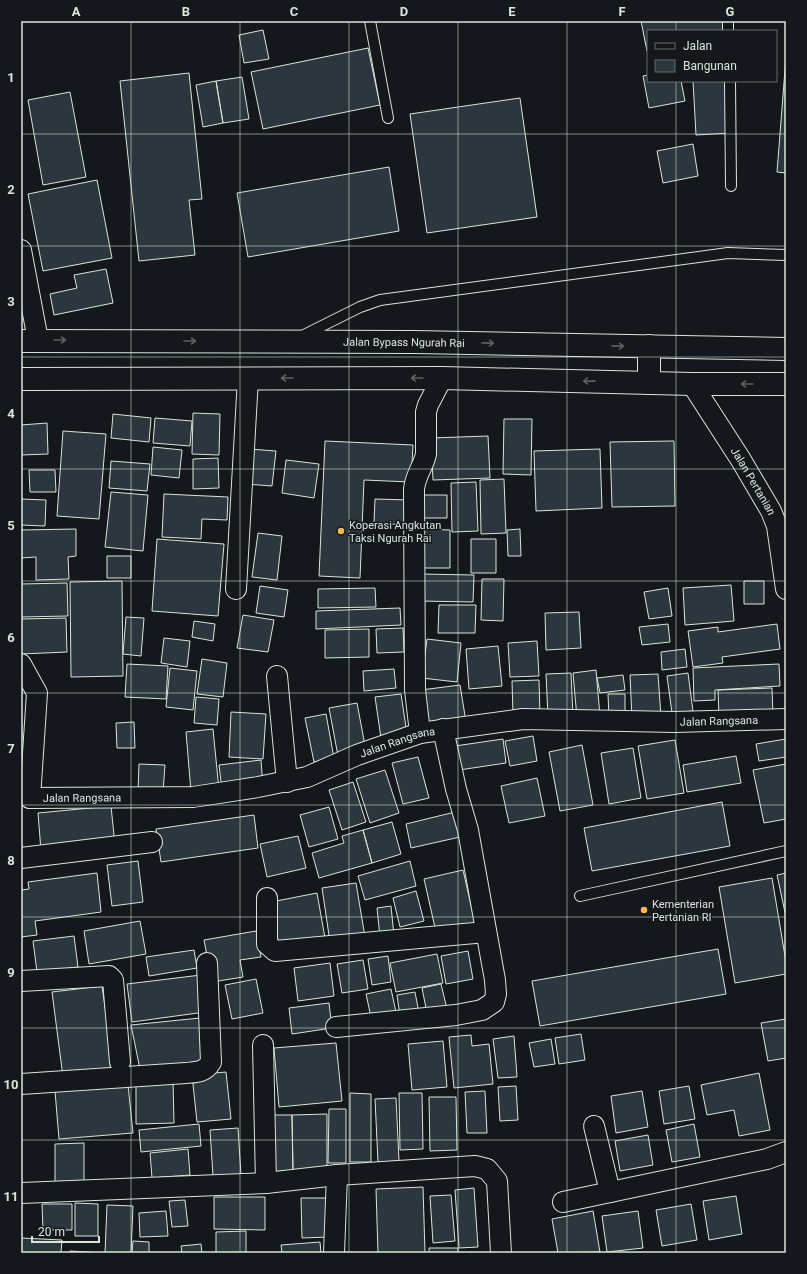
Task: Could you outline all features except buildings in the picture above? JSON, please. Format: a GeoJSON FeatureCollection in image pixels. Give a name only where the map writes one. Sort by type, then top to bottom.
{"type":"FeatureCollection","features":[{"type":"Feature","properties":{"kind":"highway","name":"Jalan Bypass Ngurah Rai"},"geometry":{"type":"LineString","coordinates":[[30,340],[294,341],[786,349]]}},
{"type":"Feature","properties":{"kind":"highway"},"geometry":{"type":"LineString","coordinates":[[649,346],[649,383]]}},
{"type":"Feature","properties":{"kind":"highway"},"geometry":{"type":"LineString","coordinates":[[21,379],[442,378],[785,387]]}},
{"type":"Feature","properties":{"kind":"street"},"geometry":{"type":"LineString","coordinates":[[21,250],[30,340]]}},
{"type":"Feature","properties":{"kind":"street"},"geometry":{"type":"LineString","coordinates":[[236,588],[248,378]]}},
{"type":"Feature","properties":{"kind":"street"},"geometry":{"type":"LineString","coordinates":[[420,733],[415,690],[414,489],[416,474],[425,460],[426,454],[426,417],[428,405],[442,378]]}},
{"type":"Feature","properties":{"kind":"street","name":"Jalan Pertanian"},"geometry":{"type":"LineString","coordinates":[[692,384],[741,460],[771,511],[777,526],[786,589]]}},
{"type":"Feature","properties":{"kind":"street"},"geometry":{"type":"LineString","coordinates":[[21,664],[38,693],[25,804]]}},
{"type":"Feature","properties":{"kind":"street"},"geometry":{"type":"LineString","coordinates":[[277,676],[286,782]]}},
{"type":"Feature","properties":{"kind":"street","name":"Jalan Rangsana"},"geometry":{"type":"LineString","coordinates":[[25,804],[193,797],[286,782],[307,777],[357,755],[420,733],[523,719],[675,722],[786,718]]}},
{"type":"Feature","properties":{"kind":"street"},"geometry":{"type":"LineString","coordinates":[[336,1027],[456,1015],[482,1010],[489,1007],[494,1002],[496,994],[468,830],[456,789],[443,729]]}},
{"type":"Feature","properties":{"kind":"street"},"geometry":{"type":"LineString","coordinates":[[21,858],[152,842]]}},
{"type":"Feature","properties":{"kind":"street"},"geometry":{"type":"LineString","coordinates":[[266,898],[268,944],[275,952],[486,932]]}},
{"type":"Feature","properties":{"kind":"street"},"geometry":{"type":"LineString","coordinates":[[21,1084],[186,1073],[202,1071],[208,1068],[211,1062],[207,963]]}},
{"type":"Feature","properties":{"kind":"street"},"geometry":{"type":"LineString","coordinates":[[21,981],[109,976],[113,980],[114,987],[120,1062]]}},
{"type":"Feature","properties":{"kind":"street"},"geometry":{"type":"LineString","coordinates":[[263,1045],[266,1183]]}},
{"type":"Feature","properties":{"kind":"street"},"geometry":{"type":"LineString","coordinates":[[594,1126],[610,1192]]}},
{"type":"Feature","properties":{"kind":"street"},"geometry":{"type":"LineString","coordinates":[[563,1202],[767,1160],[786,1152]]}},
{"type":"Feature","properties":{"kind":"street"},"geometry":{"type":"LineString","coordinates":[[21,1193],[266,1183],[337,1175],[475,1166],[487,1169],[497,1181],[501,1253]]}},
{"type":"Feature","properties":{"kind":"street"},"geometry":{"type":"LineString","coordinates":[[334,1253],[337,1175]]}},
{"type":"Feature","properties":{"kind":"lane"},"geometry":{"type":"LineString","coordinates":[[370,21],[388,118]]}},
{"type":"Feature","properties":{"kind":"lane"},"geometry":{"type":"LineString","coordinates":[[730,82],[731,186]]}},
{"type":"Feature","properties":{"kind":"lane"},"geometry":{"type":"LineString","coordinates":[[294,341],[360,307],[380,300],[728,253],[786,254]]}},
{"type":"Feature","properties":{"kind":"lane"},"geometry":{"type":"LineString","coordinates":[[580,896],[786,851]]}},
{"type":"Feature","properties":{"kind":"place","name":"Koperasi Angkutan Taksi Ngurah Rai"},"geometry":{"type":"Point","coordinates":[341,531]}},
{"type":"Feature","properties":{"kind":"place","name":"Kementerian Pertanian RI"},"geometry":{"type":"Point","coordinates":[644,910]}}]}
